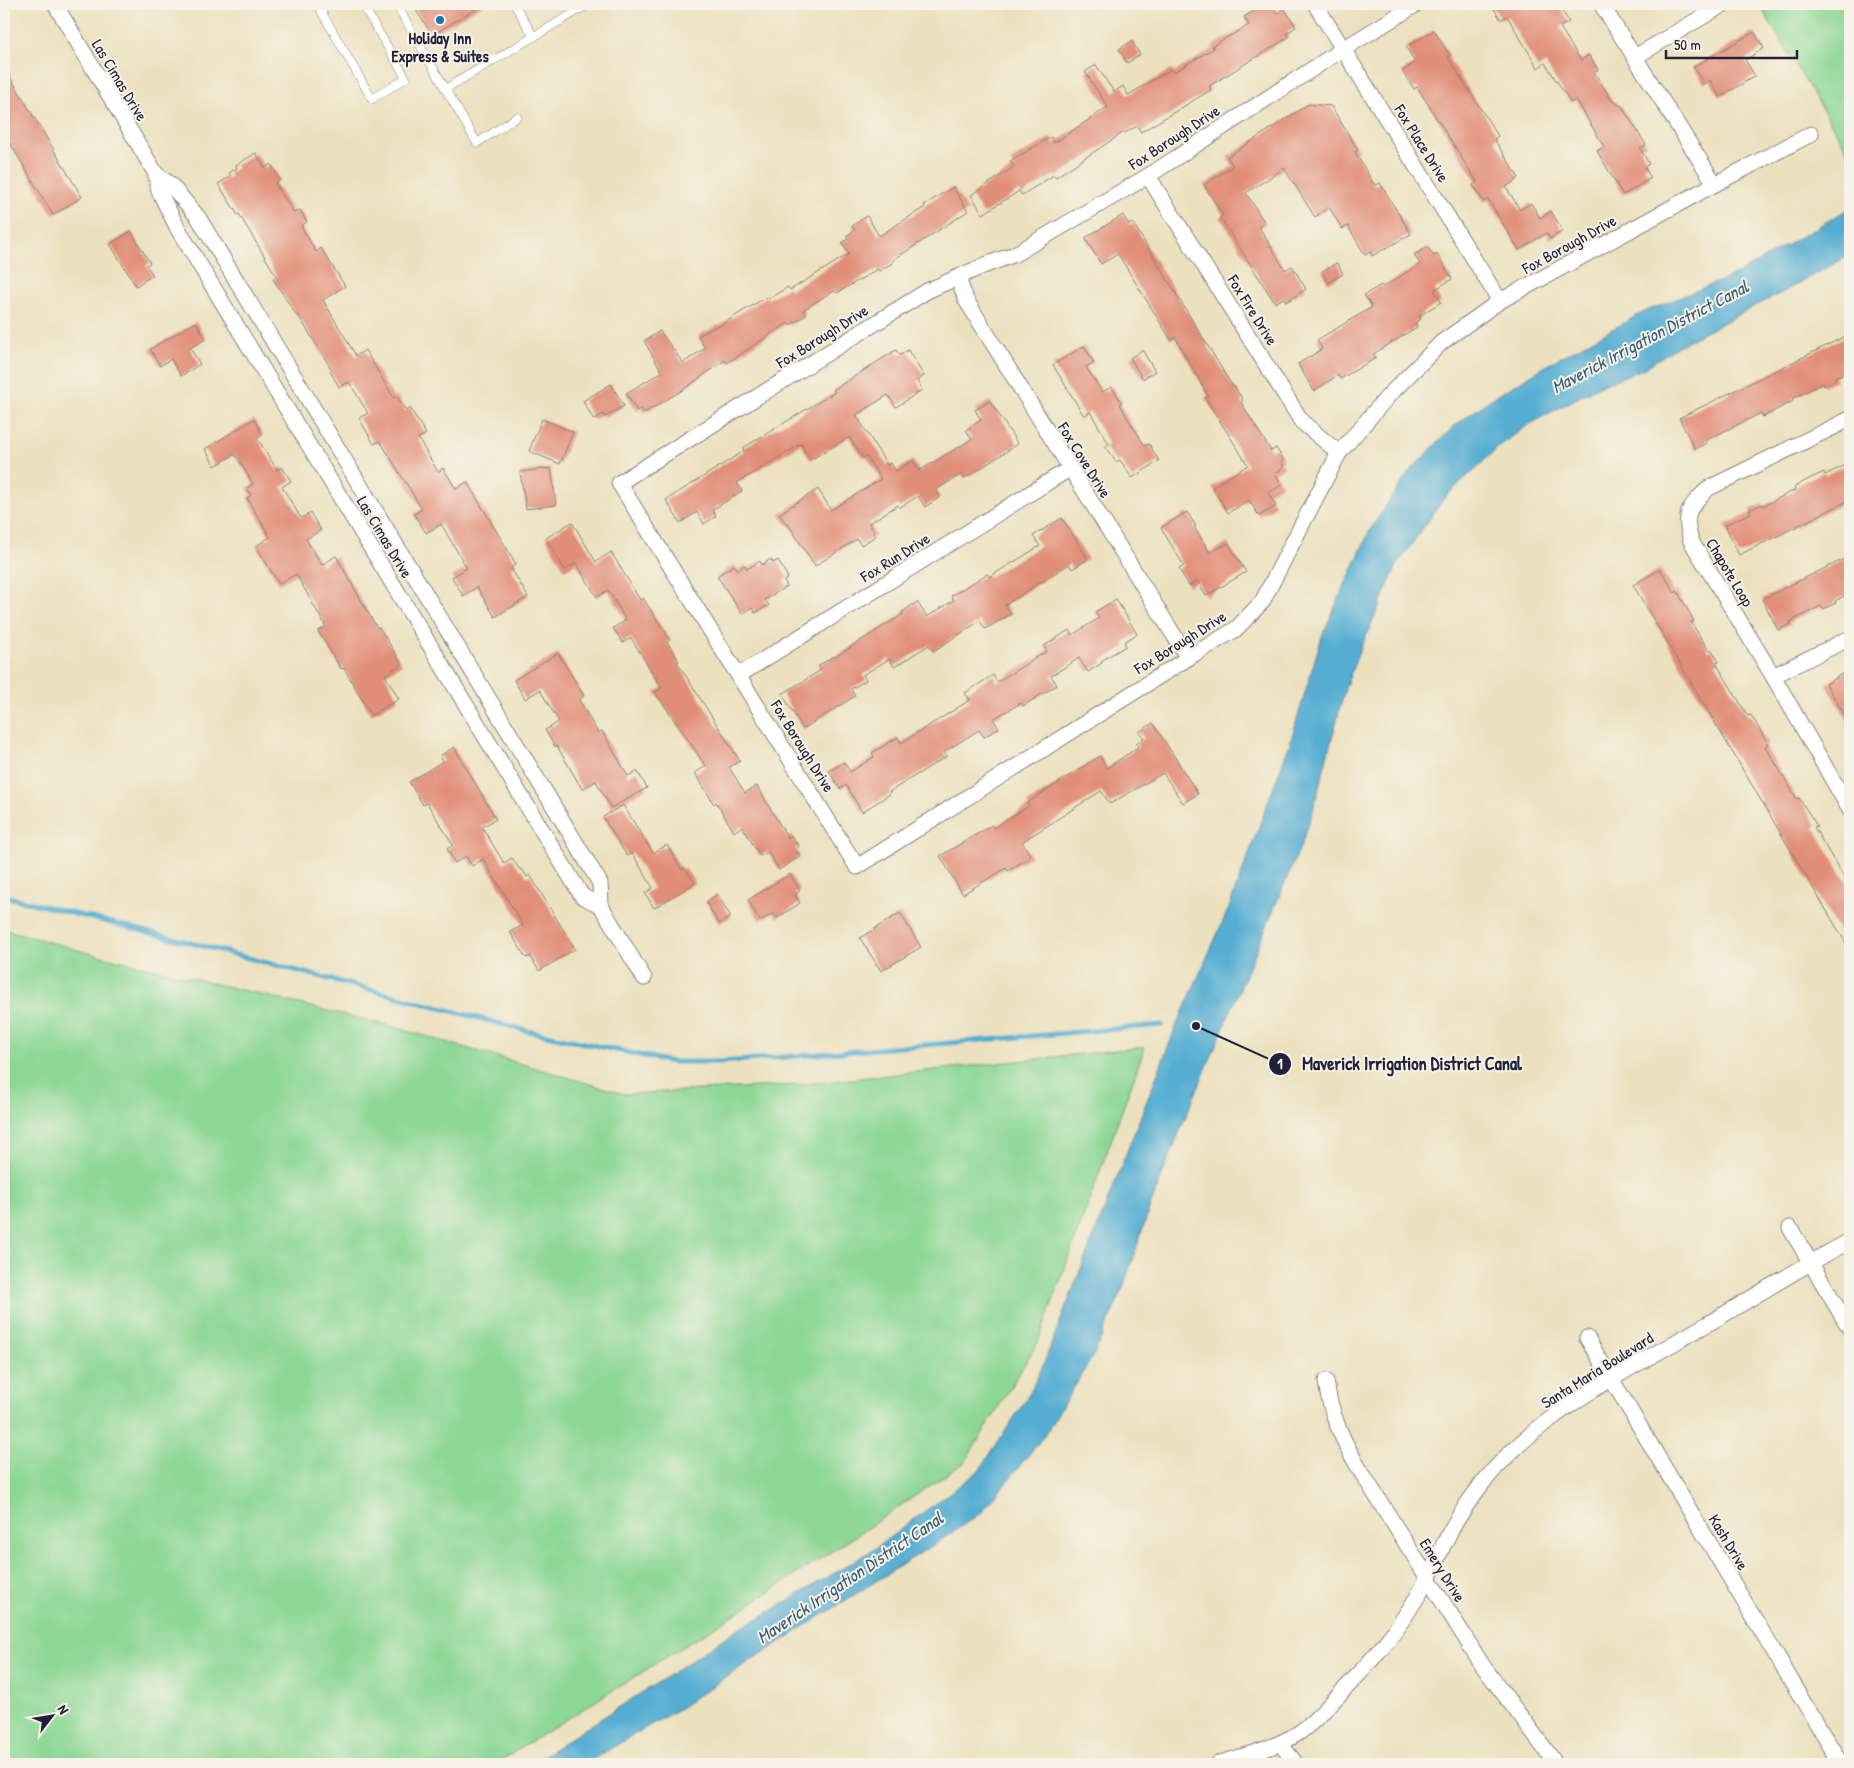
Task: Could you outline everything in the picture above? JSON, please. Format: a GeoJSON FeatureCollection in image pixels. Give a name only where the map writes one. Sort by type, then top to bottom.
{"type":"FeatureCollection","features":[{"type":"Feature","properties":{"kind":"street","name":"Las Cimas Drive"},"geometry":{"type":"LineString","coordinates":[[55,4],[156,174],[159,191],[206,277],[582,896],[601,906]]}},
{"type":"Feature","properties":{"kind":"street","name":"Fox Place Drive"},"geometry":{"type":"LineString","coordinates":[[1315,4],[1500,301]]}},
{"type":"Feature","properties":{"kind":"street","name":"Fox Borough Drive"},"geometry":{"type":"LineString","coordinates":[[1417,4],[1343,49],[1148,176],[1016,254],[926,291],[619,483],[857,868],[1236,629],[1262,602],[1339,453],[1388,395],[1442,342],[1500,301],[1811,134]]}},
{"type":"Feature","properties":{"kind":"street"},"geometry":{"type":"LineString","coordinates":[[1601,4],[1715,184]]}},
{"type":"Feature","properties":{"kind":"street"},"geometry":{"type":"LineString","coordinates":[[1635,57],[1724,4]]}},
{"type":"Feature","properties":{"kind":"street","name":"Las Cimas Drive"},"geometry":{"type":"LineString","coordinates":[[156,174],[170,184],[198,217],[600,883],[601,906],[644,978]]}},
{"type":"Feature","properties":{"kind":"street","name":"Fox Fire Drive"},"geometry":{"type":"LineString","coordinates":[[1148,176],[1302,422],[1339,453]]}},
{"type":"Feature","properties":{"kind":"street"},"geometry":{"type":"LineString","coordinates":[[183,238],[203,226]]}},
{"type":"Feature","properties":{"kind":"street"},"geometry":{"type":"LineString","coordinates":[[206,277],[226,264]]}},
{"type":"Feature","properties":{"kind":"street","name":"Fox Cove Drive"},"geometry":{"type":"LineString","coordinates":[[958,278],[966,300],[1188,658]]}},
{"type":"Feature","properties":{"kind":"street"},"geometry":{"type":"LineString","coordinates":[[239,331],[259,319]]}},
{"type":"Feature","properties":{"kind":"street"},"geometry":{"type":"LineString","coordinates":[[266,374],[286,362]]}},
{"type":"Feature","properties":{"kind":"street"},"geometry":{"type":"LineString","coordinates":[[295,422],[314,410]]}},
{"type":"Feature","properties":{"kind":"street","name":"Chapote Loop"},"geometry":{"type":"LineString","coordinates":[[1850,419],[1709,488],[1698,498],[1690,510],[1686,523],[1691,541],[1773,676],[1850,810]]}},
{"type":"Feature","properties":{"kind":"street"},"geometry":{"type":"LineString","coordinates":[[324,470],[343,458]]}},
{"type":"Feature","properties":{"kind":"street","name":"Fox Run Drive"},"geometry":{"type":"LineString","coordinates":[[739,675],[1069,468]]}},
{"type":"Feature","properties":{"kind":"street"},"geometry":{"type":"LineString","coordinates":[[353,519],[373,507]]}},
{"type":"Feature","properties":{"kind":"street"},"geometry":{"type":"LineString","coordinates":[[390,580],[410,568]]}},
{"type":"Feature","properties":{"kind":"street"},"geometry":{"type":"LineString","coordinates":[[1773,676],[1850,638]]}},
{"type":"Feature","properties":{"kind":"street"},"geometry":{"type":"LineString","coordinates":[[438,660],[458,648]]}},
{"type":"Feature","properties":{"kind":"street"},"geometry":{"type":"LineString","coordinates":[[483,733],[502,722]]}},
{"type":"Feature","properties":{"kind":"street"},"geometry":{"type":"LineString","coordinates":[[532,814],[551,802]]}},
{"type":"Feature","properties":{"kind":"street"},"geometry":{"type":"LineString","coordinates":[[1790,1228],[1850,1329]]}},
{"type":"Feature","properties":{"kind":"street","name":"Santa Maria Boulevard"},"geometry":{"type":"LineString","coordinates":[[1218,1764],[1280,1743],[1298,1733],[1322,1712],[1375,1658],[1401,1624],[1427,1579],[1455,1523],[1479,1487],[1503,1460],[1549,1419],[1611,1378],[1724,1314],[1810,1262],[1850,1241]]}},
{"type":"Feature","properties":{"kind":"street","name":"Kash Drive"},"geometry":{"type":"LineString","coordinates":[[1587,1338],[1841,1764]]}},
{"type":"Feature","properties":{"kind":"street","name":"Emery Drive"},"geometry":{"type":"LineString","coordinates":[[1326,1381],[1335,1422],[1345,1445],[1483,1666],[1556,1764]]}},
{"type":"Feature","properties":{"kind":"street"},"geometry":{"type":"LineString","coordinates":[[1280,1743],[1296,1764]]}},
{"type":"Feature","properties":{"kind":"lane"},"geometry":{"type":"LineString","coordinates":[[317,4],[372,98],[406,78],[362,4]]}},
{"type":"Feature","properties":{"kind":"lane"},"geometry":{"type":"LineString","coordinates":[[396,4],[477,143],[517,116]]}},
{"type":"Feature","properties":{"kind":"lane"},"geometry":{"type":"LineString","coordinates":[[514,4],[534,37]]}},
{"type":"Feature","properties":{"kind":"lane"},"geometry":{"type":"LineString","coordinates":[[445,89],[589,4]]}},
{"type":"Feature","properties":{"kind":"green space"},"geometry":{"type":"Polygon","coordinates":[[[1759,4],[1850,4],[1850,156],[1848,152],[1759,4]]]}},
{"type":"Feature","properties":{"kind":"green space"},"geometry":{"type":"Polygon","coordinates":[[[4,929],[85,952],[394,1027],[625,1094],[796,1085],[1145,1047],[1038,1342],[965,1462],[724,1621],[495,1764],[4,1764],[4,929]]]}},
{"type":"Feature","properties":{"kind":"water"},"geometry":{"type":"Polygon","coordinates":[[[1850,208],[1850,255],[1678,346],[1643,369],[1599,386],[1528,425],[1501,445],[1445,497],[1397,565],[1345,689],[1312,814],[1301,845],[1181,1128],[1152,1201],[1123,1288],[1094,1354],[1044,1436],[982,1512],[677,1710],[585,1764],[530,1764],[742,1626],[761,1617],[873,1550],[979,1471],[1027,1398],[1042,1368],[1175,1029],[1228,910],[1290,743],[1322,636],[1370,530],[1409,472],[1453,427],[1488,401],[1559,358],[1644,312],[1737,274],[1850,208]]]}},
{"type":"Feature","properties":{"kind":"building","name":"Holiday Inn Express & Suites"},"geometry":{"type":"Polygon","coordinates":[[[412,4],[484,4],[432,35],[412,4]]]}},
{"type":"Feature","properties":{"kind":"building"},"geometry":{"type":"Polygon","coordinates":[[[1266,4],[1271,4],[1277,13],[1284,8],[1296,27],[1287,33],[1289,37],[1209,86],[1211,90],[1141,132],[1137,126],[1124,132],[1056,177],[1054,175],[1022,195],[1019,191],[983,214],[971,195],[1014,167],[1010,161],[1051,137],[1054,143],[1108,107],[1085,72],[1096,65],[1114,92],[1123,86],[1128,95],[1172,69],[1174,72],[1214,48],[1212,46],[1249,25],[1244,17],[1266,4]]]}},
{"type":"Feature","properties":{"kind":"building"},"geometry":{"type":"Polygon","coordinates":[[[1491,4],[1558,4],[1569,22],[1560,27],[1576,53],[1581,60],[1589,55],[1598,70],[1594,72],[1613,102],[1615,101],[1619,106],[1621,105],[1646,145],[1640,148],[1649,164],[1644,167],[1651,178],[1623,195],[1597,151],[1604,147],[1576,99],[1571,103],[1545,63],[1538,68],[1507,16],[1501,20],[1491,4]]]}},
{"type":"Feature","properties":{"kind":"building"},"geometry":{"type":"Polygon","coordinates":[[[1434,30],[1450,56],[1448,57],[1498,136],[1494,139],[1519,178],[1506,187],[1520,210],[1531,203],[1540,218],[1551,211],[1563,231],[1550,239],[1547,233],[1519,250],[1488,199],[1484,202],[1473,185],[1477,182],[1417,87],[1414,89],[1402,71],[1415,63],[1406,47],[1434,30]]]}},
{"type":"Feature","properties":{"kind":"building"},"geometry":{"type":"Polygon","coordinates":[[[1754,32],[1764,48],[1745,60],[1755,76],[1720,97],[1710,80],[1704,84],[1693,67],[1754,32]]]}},
{"type":"Feature","properties":{"kind":"building"},"geometry":{"type":"Polygon","coordinates":[[[1132,41],[1140,55],[1127,63],[1119,49],[1132,41]]]}},
{"type":"Feature","properties":{"kind":"building"},"geometry":{"type":"Polygon","coordinates":[[[4,67],[82,197],[53,215],[4,133],[4,67]]]}},
{"type":"Feature","properties":{"kind":"building"},"geometry":{"type":"Polygon","coordinates":[[[1309,104],[1331,106],[1358,150],[1355,152],[1373,183],[1376,185],[1380,183],[1411,234],[1372,256],[1370,252],[1365,255],[1348,226],[1342,229],[1329,207],[1315,217],[1284,168],[1246,193],[1265,223],[1259,227],[1285,270],[1292,266],[1306,289],[1286,302],[1284,298],[1275,303],[1220,217],[1223,215],[1204,185],[1233,166],[1227,157],[1309,104]]]}},
{"type":"Feature","properties":{"kind":"building"},"geometry":{"type":"Polygon","coordinates":[[[256,153],[265,168],[271,164],[280,180],[275,183],[294,213],[300,210],[307,222],[301,226],[316,252],[321,248],[345,286],[323,300],[356,356],[365,350],[394,398],[397,396],[406,411],[410,408],[426,434],[418,438],[438,472],[443,468],[456,489],[467,482],[516,564],[511,568],[528,597],[495,617],[477,587],[463,596],[452,577],[467,568],[441,524],[426,533],[414,514],[422,509],[380,441],[374,444],[359,418],[368,413],[349,382],[339,387],[330,371],[332,370],[273,279],[277,277],[239,214],[218,184],[231,176],[229,173],[237,168],[236,165],[256,153]]]}},
{"type":"Feature","properties":{"kind":"building"},"geometry":{"type":"Polygon","coordinates":[[[953,187],[968,211],[879,271],[878,269],[837,293],[835,291],[830,293],[803,310],[806,315],[790,325],[788,323],[727,363],[725,360],[678,393],[644,413],[641,408],[637,411],[626,393],[662,372],[644,341],[660,331],[683,363],[705,348],[698,336],[719,326],[766,297],[768,299],[788,287],[790,290],[849,254],[842,243],[848,239],[846,236],[855,230],[852,226],[867,216],[879,236],[953,187]]]}},
{"type":"Feature","properties":{"kind":"building"},"geometry":{"type":"Polygon","coordinates":[[[1123,215],[1129,225],[1133,223],[1233,387],[1243,400],[1241,402],[1271,451],[1276,448],[1284,460],[1281,462],[1284,467],[1275,473],[1282,485],[1268,493],[1276,506],[1259,516],[1249,500],[1228,513],[1212,487],[1248,465],[1205,398],[1208,396],[1175,337],[1171,340],[1118,254],[1101,264],[1085,238],[1123,215]]]}},
{"type":"Feature","properties":{"kind":"building"},"geometry":{"type":"Polygon","coordinates":[[[131,231],[150,263],[146,265],[153,275],[136,286],[110,244],[131,231]]]}},
{"type":"Feature","properties":{"kind":"building"},"geometry":{"type":"Polygon","coordinates":[[[1428,247],[1434,256],[1437,254],[1452,279],[1434,290],[1441,302],[1419,316],[1421,319],[1415,323],[1417,327],[1373,354],[1376,358],[1340,379],[1338,375],[1314,391],[1298,364],[1322,349],[1317,340],[1372,307],[1364,295],[1381,285],[1383,287],[1420,264],[1414,255],[1428,247]]]}},
{"type":"Feature","properties":{"kind":"building"},"geometry":{"type":"Polygon","coordinates":[[[1337,263],[1343,274],[1328,283],[1322,271],[1337,263]]]}},
{"type":"Feature","properties":{"kind":"building"},"geometry":{"type":"Polygon","coordinates":[[[196,322],[206,339],[190,348],[200,364],[181,376],[171,359],[160,366],[150,349],[196,322]]]}},
{"type":"Feature","properties":{"kind":"building"},"geometry":{"type":"Polygon","coordinates":[[[1850,334],[1850,370],[1835,377],[1836,380],[1824,386],[1823,383],[1763,417],[1761,413],[1706,440],[1707,443],[1695,449],[1679,418],[1850,334]]]}},
{"type":"Feature","properties":{"kind":"building"},"geometry":{"type":"Polygon","coordinates":[[[1084,346],[1094,363],[1086,367],[1102,392],[1112,387],[1122,403],[1120,404],[1127,417],[1145,446],[1149,444],[1159,461],[1132,478],[1120,460],[1116,462],[1105,447],[1109,444],[1090,412],[1084,416],[1053,365],[1084,346]]]}},
{"type":"Feature","properties":{"kind":"building"},"geometry":{"type":"Polygon","coordinates":[[[896,350],[900,355],[908,350],[924,376],[917,381],[922,390],[896,407],[888,395],[856,415],[887,465],[891,463],[896,471],[913,460],[919,471],[972,439],[966,430],[981,420],[975,410],[990,401],[1018,444],[972,474],[964,478],[962,474],[936,490],[940,497],[925,507],[918,496],[899,508],[898,505],[869,523],[876,536],[861,545],[857,539],[815,566],[788,524],[779,514],[818,489],[831,510],[881,479],[866,456],[863,458],[849,437],[810,460],[801,444],[737,483],[742,491],[712,510],[716,516],[704,524],[697,512],[680,523],[666,500],[744,451],[743,448],[835,392],[833,390],[896,350]]]}},
{"type":"Feature","properties":{"kind":"building"},"geometry":{"type":"Polygon","coordinates":[[[1142,350],[1155,371],[1143,379],[1130,358],[1142,350]]]}},
{"type":"Feature","properties":{"kind":"building"},"geometry":{"type":"Polygon","coordinates":[[[611,384],[624,406],[605,417],[603,414],[594,420],[583,401],[611,384]]]}},
{"type":"Feature","properties":{"kind":"building"},"geometry":{"type":"Polygon","coordinates":[[[254,419],[263,435],[257,438],[277,470],[282,467],[291,481],[282,487],[301,518],[310,513],[321,530],[306,539],[322,565],[336,556],[377,628],[379,627],[402,664],[385,675],[399,699],[371,715],[344,668],[341,669],[318,631],[326,627],[296,574],[279,584],[256,546],[270,537],[247,498],[251,495],[247,488],[253,484],[235,454],[215,466],[205,449],[254,419]]]}},
{"type":"Feature","properties":{"kind":"building"},"geometry":{"type":"Polygon","coordinates":[[[542,419],[573,432],[560,464],[529,451],[542,419]]]}},
{"type":"Feature","properties":{"kind":"building"},"geometry":{"type":"Polygon","coordinates":[[[1850,463],[1850,500],[1739,555],[1725,525],[1751,513],[1749,510],[1762,504],[1763,506],[1795,490],[1794,487],[1809,479],[1824,472],[1825,475],[1850,463]]]}},
{"type":"Feature","properties":{"kind":"building"},"geometry":{"type":"Polygon","coordinates":[[[551,468],[556,505],[526,509],[520,472],[551,468]]]}},
{"type":"Feature","properties":{"kind":"building"},"geometry":{"type":"Polygon","coordinates":[[[1187,512],[1210,553],[1228,543],[1246,572],[1206,596],[1197,581],[1189,586],[1179,569],[1184,566],[1161,528],[1187,512]]]}},
{"type":"Feature","properties":{"kind":"building"},"geometry":{"type":"Polygon","coordinates":[[[1062,518],[1088,559],[1072,569],[1069,564],[1005,605],[1011,614],[985,629],[980,621],[933,651],[929,645],[894,667],[889,659],[863,675],[866,680],[851,689],[855,696],[803,729],[782,694],[821,670],[818,666],[903,614],[902,612],[917,602],[927,617],[954,600],[951,596],[987,574],[989,577],[1040,546],[1033,536],[1062,518]]]}},
{"type":"Feature","properties":{"kind":"building"},"geometry":{"type":"Polygon","coordinates":[[[572,522],[596,562],[611,552],[640,600],[643,598],[670,640],[667,642],[679,661],[677,662],[740,761],[729,767],[745,793],[757,786],[788,838],[791,835],[799,847],[795,849],[800,856],[779,870],[768,852],[760,856],[742,826],[734,832],[716,802],[714,804],[695,773],[706,766],[655,692],[662,688],[631,638],[623,643],[613,628],[626,620],[608,590],[597,597],[576,563],[565,570],[546,538],[572,522]]]}},
{"type":"Feature","properties":{"kind":"building"},"geometry":{"type":"Polygon","coordinates":[[[1850,556],[1850,593],[1835,601],[1836,603],[1823,609],[1821,606],[1778,630],[1762,599],[1850,556]]]}},
{"type":"Feature","properties":{"kind":"building"},"geometry":{"type":"Polygon","coordinates":[[[771,559],[773,563],[778,560],[788,578],[784,581],[787,586],[765,600],[769,605],[755,613],[752,608],[742,614],[717,576],[734,565],[738,570],[745,565],[747,569],[760,561],[762,565],[771,559]]]}},
{"type":"Feature","properties":{"kind":"building"},"geometry":{"type":"Polygon","coordinates":[[[1660,569],[1675,593],[1677,591],[1694,621],[1691,622],[1709,651],[1712,650],[1719,662],[1716,663],[1748,716],[1751,715],[1768,744],[1765,746],[1797,799],[1799,798],[1817,826],[1814,827],[1850,888],[1850,950],[1633,585],[1660,569]]]}},
{"type":"Feature","properties":{"kind":"building"},"geometry":{"type":"Polygon","coordinates":[[[1116,599],[1137,634],[1124,642],[1126,646],[1101,661],[1102,663],[1088,672],[1079,658],[1051,676],[1057,685],[1023,706],[1021,703],[993,719],[999,728],[984,737],[979,730],[944,752],[947,756],[889,792],[890,794],[862,812],[846,785],[840,789],[829,771],[844,762],[850,772],[874,757],[872,753],[898,737],[901,743],[970,700],[965,693],[993,675],[997,682],[1047,651],[1044,646],[1069,630],[1072,635],[1099,618],[1095,612],[1116,599]]]}},
{"type":"Feature","properties":{"kind":"building"},"geometry":{"type":"Polygon","coordinates":[[[558,653],[584,696],[579,700],[598,733],[602,731],[628,776],[637,771],[647,788],[611,808],[596,781],[582,789],[557,746],[555,747],[545,730],[559,722],[540,690],[525,699],[514,680],[558,653]]]}},
{"type":"Feature","properties":{"kind":"building"},"geometry":{"type":"Polygon","coordinates":[[[1850,669],[1850,724],[1826,684],[1850,669]]]}},
{"type":"Feature","properties":{"kind":"building"},"geometry":{"type":"Polygon","coordinates":[[[1153,723],[1198,794],[1183,803],[1163,773],[1110,804],[1101,791],[1022,842],[1031,856],[1008,871],[1006,868],[963,894],[940,856],[992,825],[993,828],[1029,806],[1027,803],[1100,756],[1107,768],[1138,747],[1136,744],[1144,738],[1139,732],[1153,723]]]}},
{"type":"Feature","properties":{"kind":"building"},"geometry":{"type":"Polygon","coordinates":[[[454,747],[496,819],[482,827],[504,863],[512,858],[527,877],[530,875],[575,949],[539,971],[530,956],[526,958],[510,932],[523,925],[483,859],[472,866],[466,856],[455,863],[447,849],[453,845],[427,803],[423,805],[409,782],[443,761],[440,756],[454,747]]]}},
{"type":"Feature","properties":{"kind":"building"},"geometry":{"type":"Polygon","coordinates":[[[623,805],[653,853],[667,845],[682,870],[685,868],[695,883],[654,908],[645,893],[653,888],[632,853],[627,856],[603,817],[623,805]]]}},
{"type":"Feature","properties":{"kind":"building"},"geometry":{"type":"Polygon","coordinates":[[[790,874],[800,891],[795,894],[800,903],[777,918],[773,913],[760,921],[748,900],[790,874]]]}},
{"type":"Feature","properties":{"kind":"building"},"geometry":{"type":"Polygon","coordinates":[[[717,894],[731,917],[719,924],[706,902],[717,894]]]}},
{"type":"Feature","properties":{"kind":"building"},"geometry":{"type":"Polygon","coordinates":[[[900,913],[921,947],[881,971],[860,938],[900,913]]]}},
{"type":"Feature","properties":{"kind":"waterway"},"geometry":{"type":"LineString","coordinates":[[4,896],[528,1031],[672,1062],[723,1062],[1162,1025]]}},
{"type":"Feature","properties":{"kind":"place","name":"Holiday Inn Express & Suites"},"geometry":{"type":"Point","coordinates":[440,20]}},
{"type":"Feature","properties":{"kind":"place","name":"Maverick Irrigation District Canal"},"geometry":{"type":"Point","coordinates":[1196,1026]}}]}
